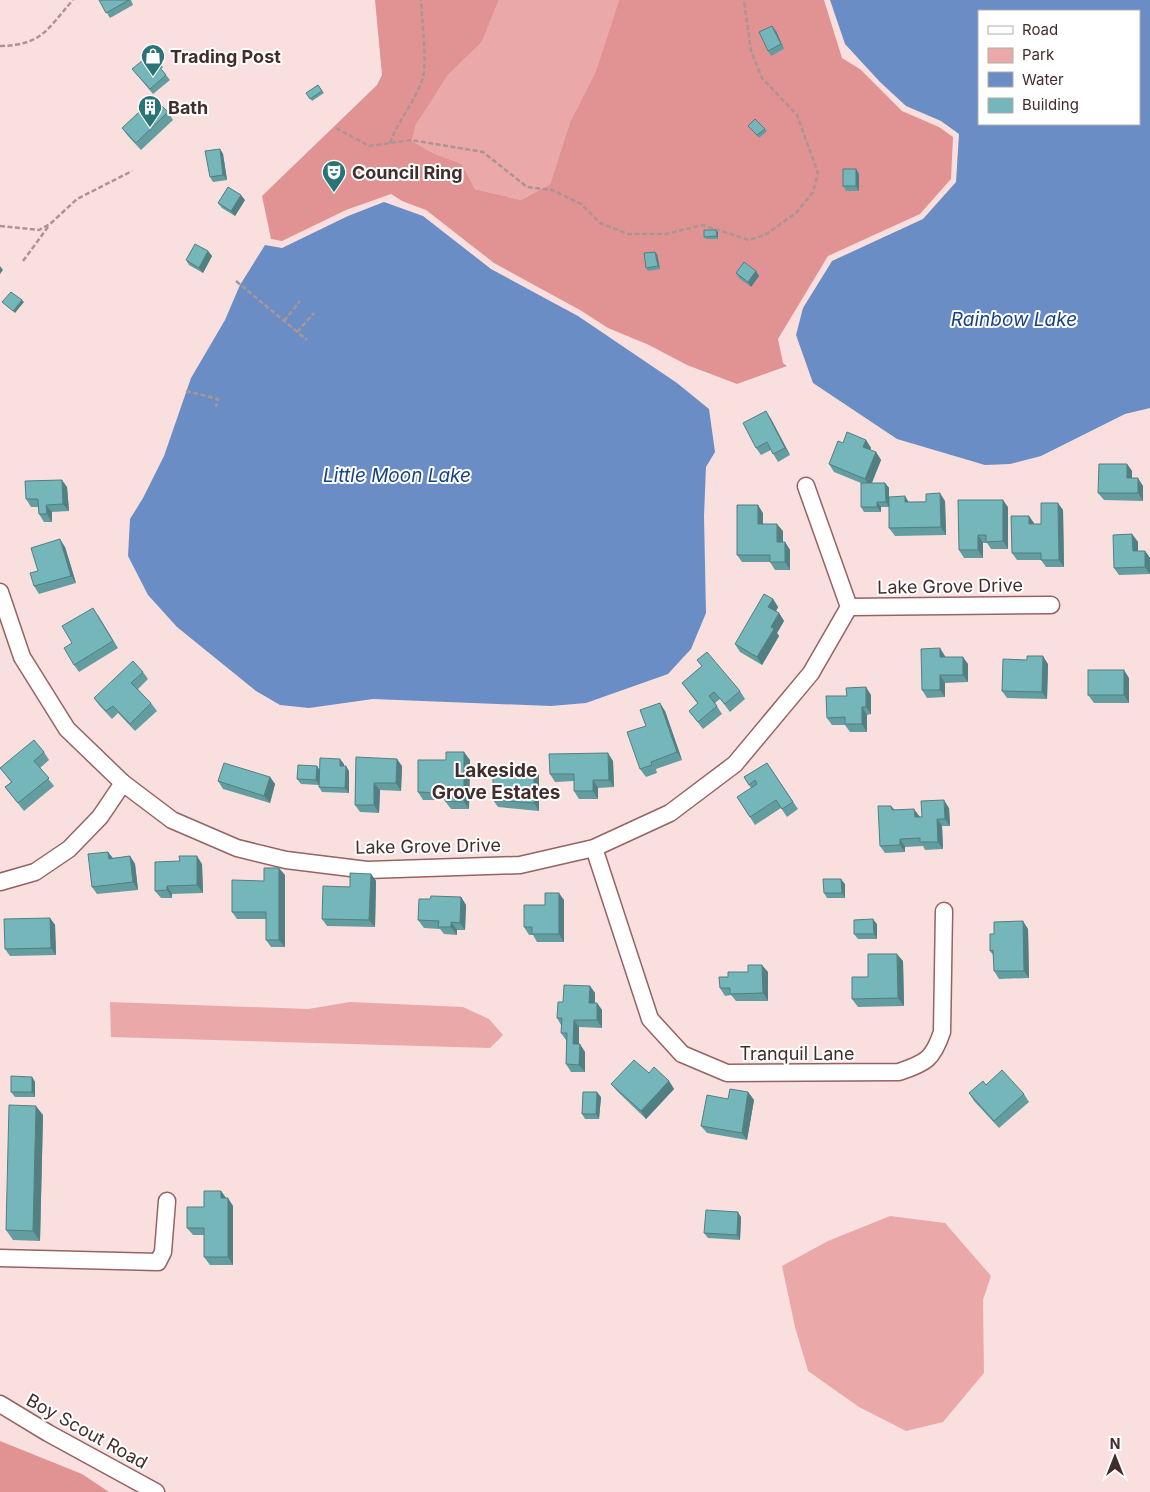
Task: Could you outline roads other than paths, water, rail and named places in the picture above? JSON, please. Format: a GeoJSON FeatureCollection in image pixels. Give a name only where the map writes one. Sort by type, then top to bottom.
{"type":"FeatureCollection","features":[{"type":"Feature","properties":{"kind":"street"},"geometry":{"type":"LineString","coordinates":[[806,486],[849,607]]}},
{"type":"Feature","properties":{"kind":"street","name":"Lake Grove Drive"},"geometry":{"type":"LineString","coordinates":[[0,592],[22,657],[67,729],[123,783],[172,820],[237,848],[286,860],[367,870],[520,865],[594,848],[670,814],[735,764],[811,673],[849,607],[1051,605]]}},
{"type":"Feature","properties":{"kind":"street"},"geometry":{"type":"LineString","coordinates":[[0,882],[35,872],[68,849],[100,817],[123,783]]}},
{"type":"Feature","properties":{"kind":"street","name":"Tranquil Lane"},"geometry":{"type":"LineString","coordinates":[[594,848],[650,1020],[682,1054],[727,1073],[899,1072],[923,1064],[936,1050],[942,1032],[944,911]]}},
{"type":"Feature","properties":{"kind":"street"},"geometry":{"type":"LineString","coordinates":[[0,1258],[158,1262],[163,1252],[167,1201]]}},
{"type":"Feature","properties":{"kind":"street","name":"Boy Scout Road"},"geometry":{"type":"LineString","coordinates":[[0,1404],[48,1433],[156,1492]]}},
{"type":"Feature","properties":{"kind":"water","name":"Rainbow Lake"},"geometry":{"type":"Polygon","coordinates":[[[830,0],[1150,0],[1150,408],[1125,414],[1041,456],[1010,464],[985,465],[897,439],[813,383],[796,335],[803,308],[832,261],[923,219],[956,182],[959,134],[941,121],[906,106],[880,82],[845,44],[830,0]]]}},
{"type":"Feature","properties":{"kind":"water","name":"Little Moon Lake"},"geometry":{"type":"Polygon","coordinates":[[[384,202],[423,216],[491,269],[578,316],[677,383],[709,409],[715,452],[706,467],[704,516],[706,613],[691,649],[668,674],[586,703],[551,706],[373,699],[309,708],[280,705],[256,691],[177,627],[148,595],[128,556],[130,519],[164,456],[191,378],[225,320],[240,285],[265,245],[282,248],[348,216],[384,202]]]}},
{"type":"Feature","properties":{"kind":"place","name":"Trading Post"},"geometry":{"type":"Point","coordinates":[153,77]}},
{"type":"Feature","properties":{"kind":"place","name":"Bath"},"geometry":{"type":"Point","coordinates":[150,128]}},
{"type":"Feature","properties":{"kind":"place","name":"Council Ring"},"geometry":{"type":"Point","coordinates":[334,193]}},
{"type":"Feature","properties":{"kind":"district","name":"Lakeside Grove Estates"},"geometry":{"type":"Point","coordinates":[496,781]}}]}
